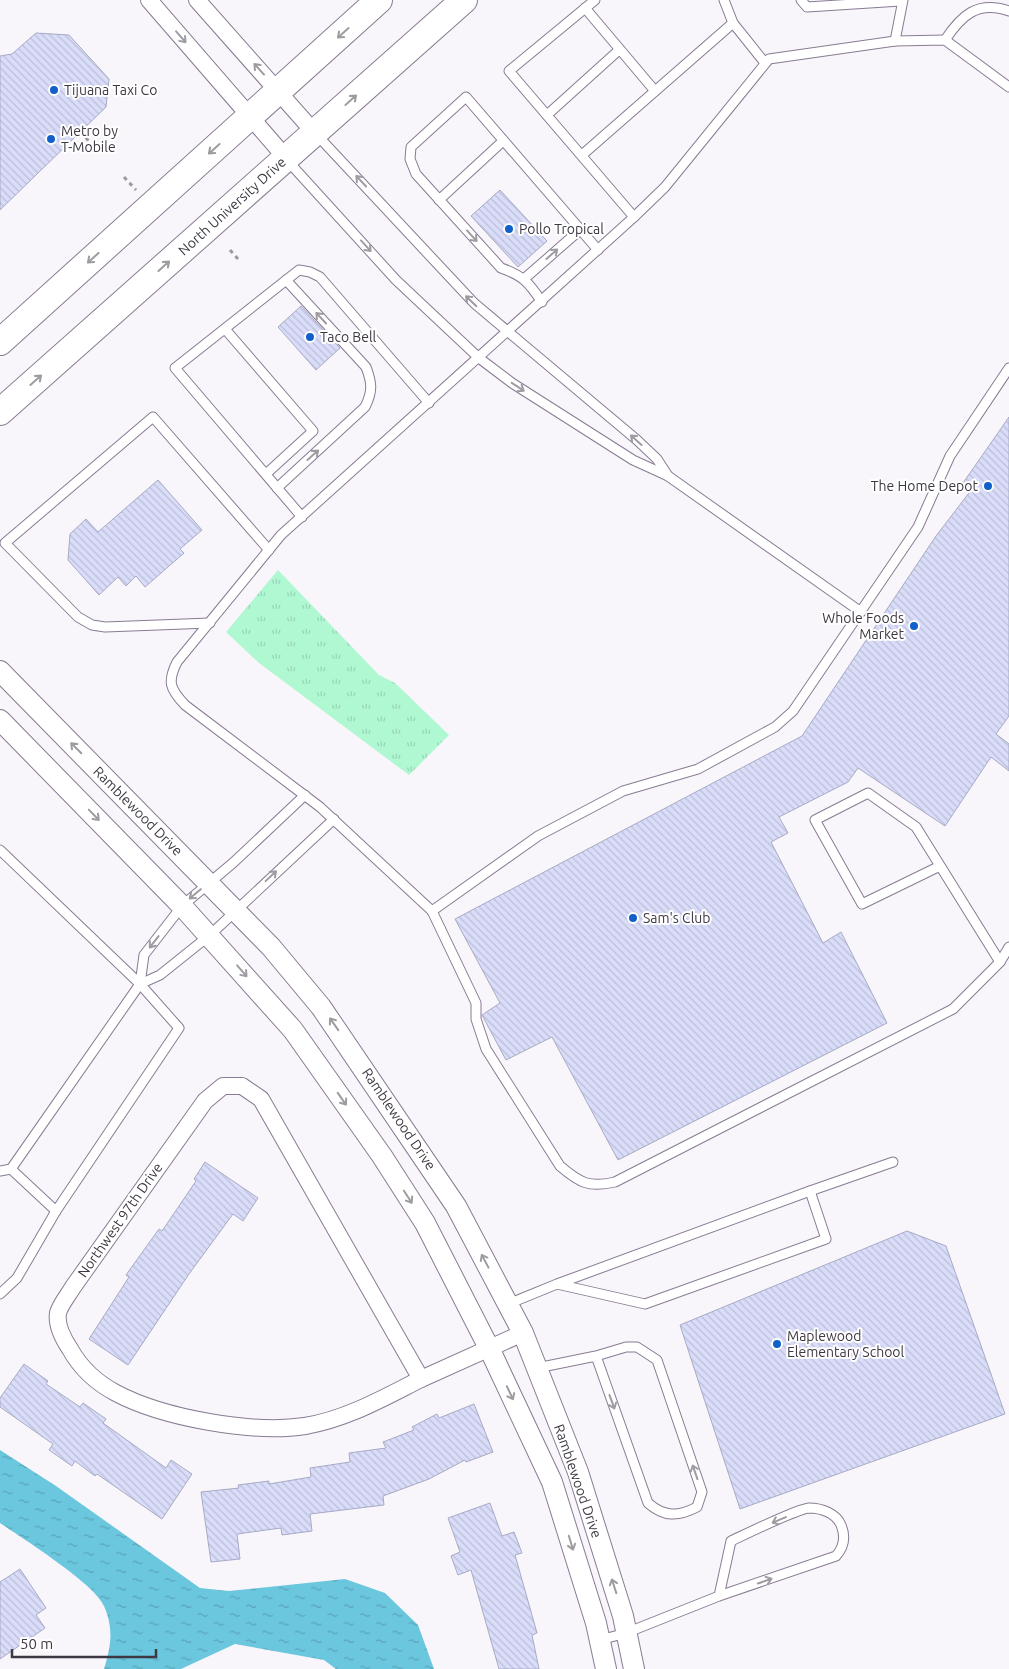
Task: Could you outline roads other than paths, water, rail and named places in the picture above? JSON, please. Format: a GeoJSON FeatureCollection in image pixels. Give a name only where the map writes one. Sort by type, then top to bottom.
{"type":"FeatureCollection","features":[{"type":"Feature","properties":{"kind":"main road"},"geometry":{"type":"LineString","coordinates":[[0,342],[379,0]]}},
{"type":"Feature","properties":{"kind":"main road","name":"North University Drive"},"geometry":{"type":"LineString","coordinates":[[0,412],[464,0]]}},
{"type":"Feature","properties":{"kind":"street"},"geometry":{"type":"LineString","coordinates":[[149,0],[286,158]]}},
{"type":"Feature","properties":{"kind":"street"},"geometry":{"type":"LineString","coordinates":[[197,0],[314,132]]}},
{"type":"Feature","properties":{"kind":"street","name":"Ramblewood Drive"},"geometry":{"type":"LineString","coordinates":[[0,671],[236,910],[321,1007],[362,1064],[456,1206],[523,1333],[578,1472],[626,1633],[634,1669]]}},
{"type":"Feature","properties":{"kind":"street","name":"Ramblewood Drive"},"geometry":{"type":"LineString","coordinates":[[0,720],[210,935],[293,1030],[382,1156],[425,1223],[490,1348],[552,1482],[600,1640],[606,1669]]}},
{"type":"Feature","properties":{"kind":"street","name":"Northwest 97th Drive"},"geometry":{"type":"LineString","coordinates":[[421,1379],[261,1099],[242,1086],[223,1086],[205,1101],[73,1287],[58,1313],[62,1337],[80,1366],[115,1393],[162,1411],[207,1422],[260,1427],[304,1426],[349,1415],[421,1379],[523,1333]]}},
{"type":"Feature","properties":{"kind":"lane"},"geometry":{"type":"LineString","coordinates":[[595,0],[509,71],[634,217]]}},
{"type":"Feature","properties":{"kind":"lane"},"geometry":{"type":"LineString","coordinates":[[724,0],[733,23],[765,64]]}},
{"type":"Feature","properties":{"kind":"lane"},"geometry":{"type":"LineString","coordinates":[[801,0],[807,7],[902,1],[895,40]]}},
{"type":"Feature","properties":{"kind":"lane"},"geometry":{"type":"LineString","coordinates":[[945,40],[961,15],[971,6],[984,1],[1002,5],[1009,11]]}},
{"type":"Feature","properties":{"kind":"lane"},"geometry":{"type":"LineString","coordinates":[[585,8],[655,91]]}},
{"type":"Feature","properties":{"kind":"lane"},"geometry":{"type":"LineString","coordinates":[[582,155],[733,23]]}},
{"type":"Feature","properties":{"kind":"lane"},"geometry":{"type":"LineString","coordinates":[[1009,87],[945,40],[895,40],[769,59],[665,187],[542,302],[281,535],[177,662],[170,676],[174,693],[185,705],[334,819],[432,911],[476,1002],[476,1019],[486,1049],[560,1166],[577,1180],[597,1186],[615,1182],[953,1009],[1000,962],[1009,947]]}},
{"type":"Feature","properties":{"kind":"lane"},"geometry":{"type":"LineString","coordinates":[[547,115],[619,50]]}},
{"type":"Feature","properties":{"kind":"lane"},"geometry":{"type":"LineString","coordinates":[[542,302],[524,278],[519,274],[501,268],[416,174],[410,158],[411,147],[466,96],[598,250]]}},
{"type":"Feature","properties":{"kind":"lane"},"geometry":{"type":"LineString","coordinates":[[314,132],[418,246],[474,303],[507,333],[543,360],[637,440],[657,459],[668,476]]}},
{"type":"Feature","properties":{"kind":"lane"},"geometry":{"type":"LineString","coordinates":[[439,200],[503,141]]}},
{"type":"Feature","properties":{"kind":"lane"},"geometry":{"type":"LineString","coordinates":[[286,158],[396,280],[479,358],[512,383],[633,460],[668,476],[862,612]]}},
{"type":"Feature","properties":{"kind":"lane"},"geometry":{"type":"LineString","coordinates":[[524,278],[581,230]]}},
{"type":"Feature","properties":{"kind":"lane"},"geometry":{"type":"LineString","coordinates":[[302,516],[175,368],[299,270],[310,272],[320,277],[429,403]]}},
{"type":"Feature","properties":{"kind":"lane"},"geometry":{"type":"LineString","coordinates":[[277,488],[365,407],[372,385],[366,367],[286,280]]}},
{"type":"Feature","properties":{"kind":"lane"},"geometry":{"type":"LineString","coordinates":[[225,329],[313,430],[266,474]]}},
{"type":"Feature","properties":{"kind":"lane"},"geometry":{"type":"LineString","coordinates":[[432,911],[538,836],[623,791],[698,768],[775,727],[795,709],[918,527],[950,456],[1009,368]]}},
{"type":"Feature","properties":{"kind":"lane"},"geometry":{"type":"LineString","coordinates":[[210,623],[105,627],[92,625],[78,617],[4,543],[153,417],[269,550]]}},
{"type":"Feature","properties":{"kind":"lane"},"geometry":{"type":"LineString","coordinates":[[940,866],[862,904],[815,820],[868,792],[916,827],[1000,962]]}},
{"type":"Feature","properties":{"kind":"lane"},"geometry":{"type":"LineString","coordinates":[[0,1171],[11,1169],[140,984],[144,955],[182,906],[263,837],[305,795]]}},
{"type":"Feature","properties":{"kind":"lane"},"geometry":{"type":"LineString","coordinates":[[140,984],[160,975],[210,935],[334,819]]}},
{"type":"Feature","properties":{"kind":"lane"},"geometry":{"type":"LineString","coordinates":[[0,850],[140,984],[179,1028],[56,1211],[17,1278],[0,1294]]}},
{"type":"Feature","properties":{"kind":"lane"},"geometry":{"type":"LineString","coordinates":[[508,1304],[557,1284],[893,1162]]}},
{"type":"Feature","properties":{"kind":"lane"},"geometry":{"type":"LineString","coordinates":[[11,1169],[56,1211]]}},
{"type":"Feature","properties":{"kind":"lane"},"geometry":{"type":"LineString","coordinates":[[557,1284],[645,1304],[826,1239],[810,1191]]}},
{"type":"Feature","properties":{"kind":"lane"},"geometry":{"type":"LineString","coordinates":[[537,1368],[596,1356],[626,1347],[637,1347],[657,1360],[702,1492],[697,1507],[684,1514],[672,1515],[659,1512],[648,1503],[596,1356]]}},
{"type":"Feature","properties":{"kind":"lane"},"geometry":{"type":"LineString","coordinates":[[600,1640],[626,1633],[719,1596],[836,1556],[842,1549],[844,1532],[840,1521],[826,1510],[808,1508],[731,1541],[719,1596]]}},
{"type":"Feature","properties":{"kind":"water"},"geometry":{"type":"Polygon","coordinates":[[[0,1450],[56,1486],[200,1588],[229,1591],[345,1579],[385,1593],[418,1625],[434,1669],[336,1669],[324,1660],[235,1644],[181,1669],[104,1669],[110,1645],[110,1630],[107,1614],[98,1597],[73,1574],[0,1523],[0,1450]]]}},
{"type":"Feature","properties":{"kind":"place","name":"Tijuana Taxi Co"},"geometry":{"type":"Point","coordinates":[54,90]}},
{"type":"Feature","properties":{"kind":"place","name":"Metro by T-Mobile"},"geometry":{"type":"Point","coordinates":[51,139]}},
{"type":"Feature","properties":{"kind":"place","name":"Pollo Tropical"},"geometry":{"type":"Point","coordinates":[509,229]}},
{"type":"Feature","properties":{"kind":"place","name":"Taco Bell"},"geometry":{"type":"Point","coordinates":[310,337]}},
{"type":"Feature","properties":{"kind":"place","name":"The Home Depot"},"geometry":{"type":"Point","coordinates":[988,486]}},
{"type":"Feature","properties":{"kind":"place","name":"Whole Foods Market"},"geometry":{"type":"Point","coordinates":[914,626]}},
{"type":"Feature","properties":{"kind":"place","name":"Sam's Club"},"geometry":{"type":"Point","coordinates":[633,918]}},
{"type":"Feature","properties":{"kind":"place","name":"Maplewood Elementary School"},"geometry":{"type":"Point","coordinates":[777,1344]}}]}
